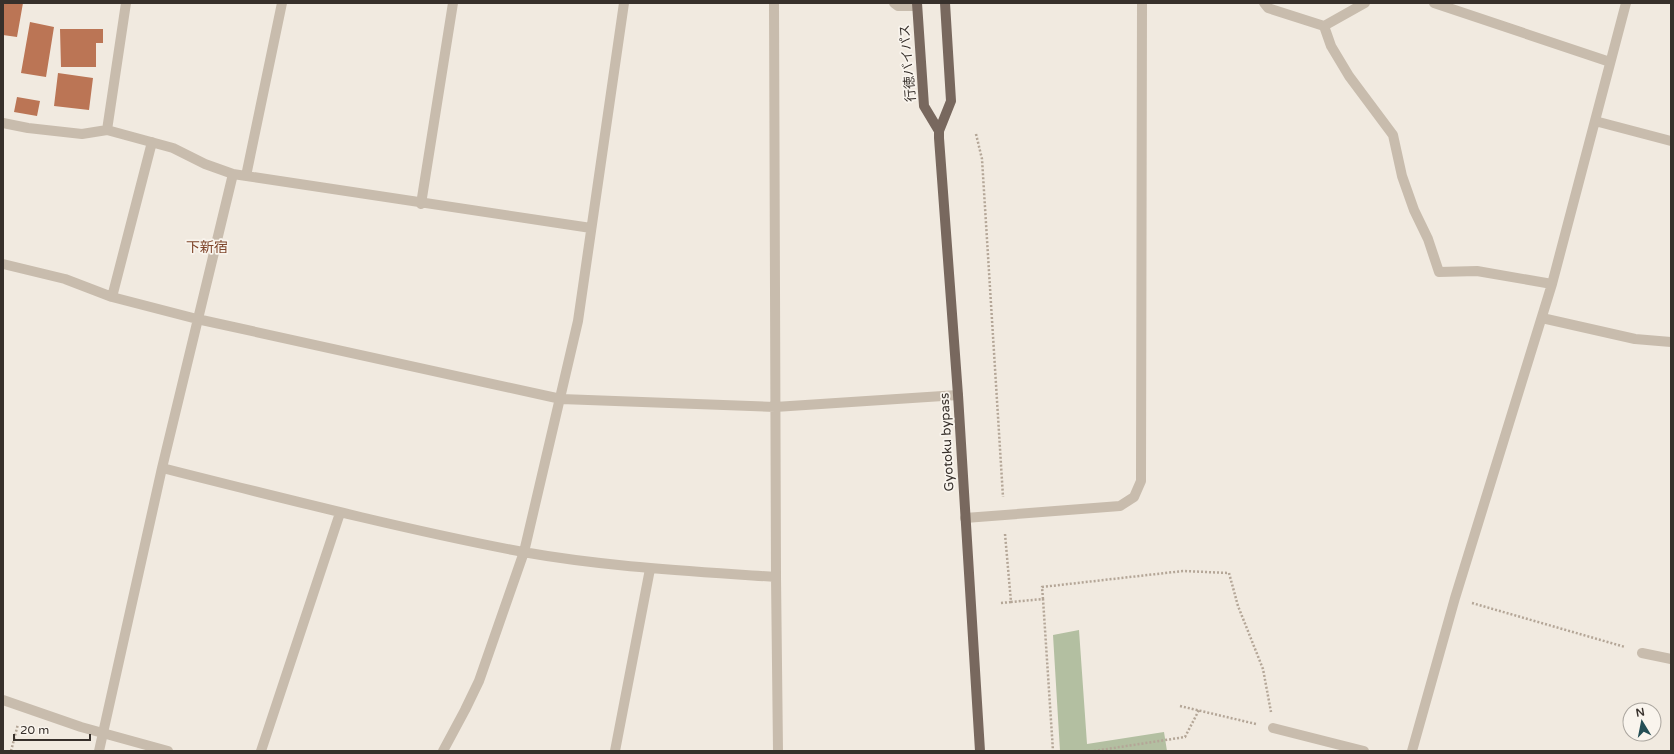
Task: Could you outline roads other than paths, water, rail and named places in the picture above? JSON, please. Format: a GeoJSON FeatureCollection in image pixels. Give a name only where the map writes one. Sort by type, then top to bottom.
{"type":"FeatureCollection","features":[{"type":"Feature","properties":{"kind":"main road"},"geometry":{"type":"LineString","coordinates":[[939,131],[951,101],[945,3]]}},
{"type":"Feature","properties":{"kind":"main road","name":"行徳バイパス"},"geometry":{"type":"LineString","coordinates":[[917,5],[924,106],[939,131]]}},
{"type":"Feature","properties":{"kind":"main road","name":"Gyotoku bypass"},"geometry":{"type":"LineString","coordinates":[[939,131],[958,395],[980,751]]}},
{"type":"Feature","properties":{"kind":"street"},"geometry":{"type":"LineString","coordinates":[[107,130],[126,3]]}},
{"type":"Feature","properties":{"kind":"street"},"geometry":{"type":"LineString","coordinates":[[246,176],[282,3]]}},
{"type":"Feature","properties":{"kind":"street"},"geometry":{"type":"LineString","coordinates":[[421,204],[453,3]]}},
{"type":"Feature","properties":{"kind":"street"},"geometry":{"type":"LineString","coordinates":[[442,751],[466,710],[478,681],[494,641],[524,552],[561,399],[578,320],[624,3]]}},
{"type":"Feature","properties":{"kind":"street"},"geometry":{"type":"LineString","coordinates":[[774,3],[778,751]]}},
{"type":"Feature","properties":{"kind":"street"},"geometry":{"type":"LineString","coordinates":[[894,3],[898,6],[917,5]]}},
{"type":"Feature","properties":{"kind":"street"},"geometry":{"type":"LineString","coordinates":[[945,3],[951,3]]}},
{"type":"Feature","properties":{"kind":"street"},"geometry":{"type":"LineString","coordinates":[[965,518],[1120,506],[1134,497],[1141,481],[1142,3]]}},
{"type":"Feature","properties":{"kind":"street"},"geometry":{"type":"LineString","coordinates":[[1264,3],[1268,8],[1324,26],[1365,3]]}},
{"type":"Feature","properties":{"kind":"street"},"geometry":{"type":"LineString","coordinates":[[1434,3],[1610,62]]}},
{"type":"Feature","properties":{"kind":"street"},"geometry":{"type":"LineString","coordinates":[[1412,751],[1455,598],[1552,284],[1626,3]]}},
{"type":"Feature","properties":{"kind":"street"},"geometry":{"type":"LineString","coordinates":[[1324,26],[1331,46],[1348,76],[1393,134],[1402,176],[1414,210],[1428,239],[1439,272],[1477,271],[1552,284]]}},
{"type":"Feature","properties":{"kind":"street"},"geometry":{"type":"LineString","coordinates":[[1596,121],[1671,141]]}},
{"type":"Feature","properties":{"kind":"street"},"geometry":{"type":"LineString","coordinates":[[3,123],[28,128],[82,134],[107,130],[173,148],[205,164],[232,174],[421,204],[591,228]]}},
{"type":"Feature","properties":{"kind":"street"},"geometry":{"type":"LineString","coordinates":[[112,297],[152,142]]}},
{"type":"Feature","properties":{"kind":"street"},"geometry":{"type":"LineString","coordinates":[[99,751],[162,468],[232,174]]}},
{"type":"Feature","properties":{"kind":"street"},"geometry":{"type":"LineString","coordinates":[[3,264],[65,279],[112,297],[197,319],[561,399],[775,407],[958,395]]}},
{"type":"Feature","properties":{"kind":"street"},"geometry":{"type":"LineString","coordinates":[[1542,318],[1635,339],[1671,342]]}},
{"type":"Feature","properties":{"kind":"street"},"geometry":{"type":"LineString","coordinates":[[162,468],[340,513],[524,552],[650,569],[776,576]]}},
{"type":"Feature","properties":{"kind":"street"},"geometry":{"type":"LineString","coordinates":[[261,751],[340,513]]}},
{"type":"Feature","properties":{"kind":"street"},"geometry":{"type":"LineString","coordinates":[[615,751],[650,569]]}},
{"type":"Feature","properties":{"kind":"street"},"geometry":{"type":"LineString","coordinates":[[1642,653],[1671,660]]}},
{"type":"Feature","properties":{"kind":"street"},"geometry":{"type":"LineString","coordinates":[[3,700],[9,701],[22,708],[168,751]]}},
{"type":"Feature","properties":{"kind":"street"},"geometry":{"type":"LineString","coordinates":[[1273,728],[1364,751]]}},
{"type":"Feature","properties":{"kind":"district","name":"下新宿"},"geometry":{"type":"Point","coordinates":[207,247]}}]}
